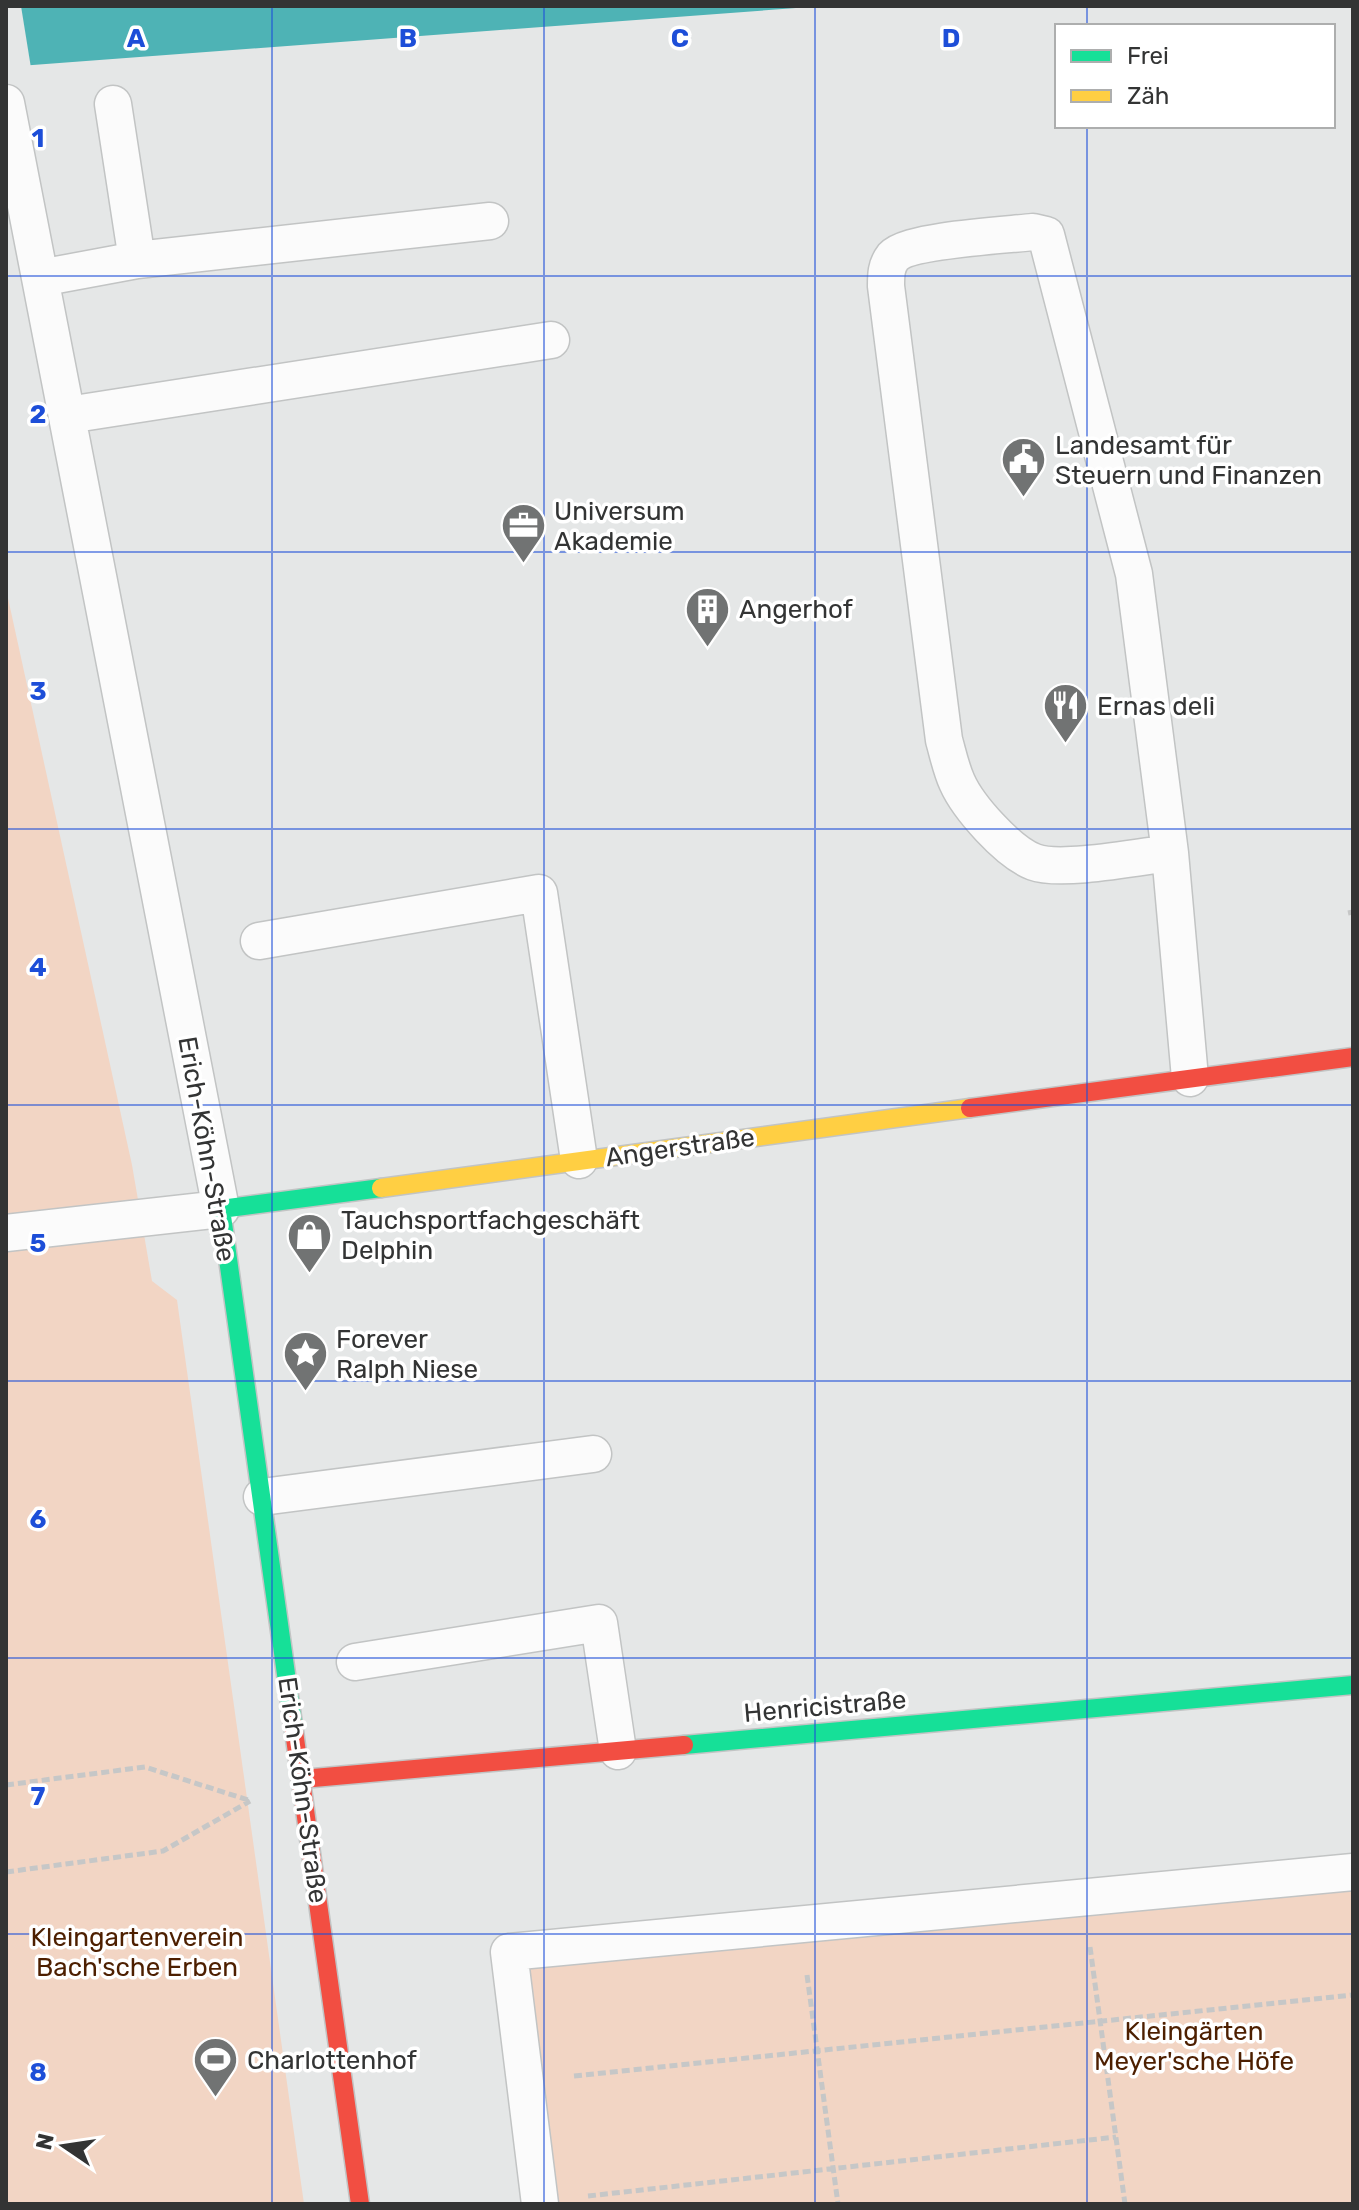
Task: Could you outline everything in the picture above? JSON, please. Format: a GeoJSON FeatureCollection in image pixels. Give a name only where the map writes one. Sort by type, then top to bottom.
{"type":"FeatureCollection","features":[{"type":"Feature","properties":{"kind":"street","name":"Angerstraße"},"geometry":{"type":"LineString","coordinates":[[221,1209],[1353,1057]]}},
{"type":"Feature","properties":{"kind":"street","name":"Erich-Köhn-Straße"},"geometry":{"type":"LineString","coordinates":[[221,1209],[360,2204]]}},
{"type":"Feature","properties":{"kind":"street","name":"Henricistraße"},"geometry":{"type":"LineString","coordinates":[[302,1779],[1353,1685]]}},
{"type":"Feature","properties":{"kind":"lane","name":"Erich-Köhn-Straße"},"geometry":{"type":"LineString","coordinates":[[6,103],[221,1209]]}},
{"type":"Feature","properties":{"kind":"lane"},"geometry":{"type":"LineString","coordinates":[[113,104],[137,260]]}},
{"type":"Feature","properties":{"kind":"lane"},"geometry":{"type":"LineString","coordinates":[[40,278],[137,260],[490,221]]}},
{"type":"Feature","properties":{"kind":"lane"},"geometry":{"type":"LineString","coordinates":[[1170,853],[1062,865],[1035,862],[1015,850],[993,830],[957,783],[944,740],[886,286],[886,269],[895,255],[921,245],[1033,232],[1046,235],[1134,574],[1170,853],[1190,1078]]}},
{"type":"Feature","properties":{"kind":"lane"},"geometry":{"type":"LineString","coordinates":[[68,415],[551,340]]}},
{"type":"Feature","properties":{"kind":"lane"},"geometry":{"type":"LineString","coordinates":[[259,941],[539,893],[579,1160]]}},
{"type":"Feature","properties":{"kind":"lane","name":"Angerstraße"},"geometry":{"type":"LineString","coordinates":[[6,1233],[221,1209]]}},
{"type":"Feature","properties":{"kind":"lane"},"geometry":{"type":"LineString","coordinates":[[262,1497],[593,1454]]}},
{"type":"Feature","properties":{"kind":"lane"},"geometry":{"type":"LineString","coordinates":[[355,1662],[599,1623],[618,1751]]}},
{"type":"Feature","properties":{"kind":"lane"},"geometry":{"type":"LineString","coordinates":[[540,2202],[509,1952],[1353,1872]]}},
{"type":"Feature","properties":{"kind":"path"},"geometry":{"type":"LineString","coordinates":[[6,1785],[145,1767],[249,1801]]}},
{"type":"Feature","properties":{"kind":"path"},"geometry":{"type":"LineString","coordinates":[[6,1872],[163,1851],[249,1801],[302,1779]]}},
{"type":"Feature","properties":{"kind":"path"},"geometry":{"type":"LineString","coordinates":[[1083,1898],[1125,2204]]}},
{"type":"Feature","properties":{"kind":"path"},"geometry":{"type":"LineString","coordinates":[[800,1925],[838,2204]]}},
{"type":"Feature","properties":{"kind":"path"},"geometry":{"type":"LineString","coordinates":[[525,2081],[1353,1995]]}},
{"type":"Feature","properties":{"kind":"path"},"geometry":{"type":"LineString","coordinates":[[540,2202],[1116,2137]]}},
{"type":"Feature","properties":{"kind":"green space","name":"Kleingartenverein Bach'sche Erben"},"geometry":{"type":"Polygon","coordinates":[[[6,589],[132,1165],[152,1281],[177,1300],[304,2204],[6,2204],[6,589]]]}},
{"type":"Feature","properties":{"kind":"green space","name":"Kleingärten Meyer'sche Höfe"},"geometry":{"type":"Polygon","coordinates":[[[1353,1872],[1353,2204],[540,2204],[509,1952],[1353,1872]]]}},
{"type":"Feature","properties":{"kind":"water"},"geometry":{"type":"Polygon","coordinates":[[[6,6],[823,6],[6,67],[6,6]]]}},
{"type":"Feature","properties":{"kind":"pier"},"geometry":{"type":"Polygon","coordinates":[[[6,6],[21,6],[31,68],[6,71],[6,6]]]}},
{"type":"Feature","properties":{"kind":"traffic: fast"},"geometry":{"type":"LineString","coordinates":[[293,1724],[221,1209],[381,1188]]}},
{"type":"Feature","properties":{"kind":"traffic: fast"},"geometry":{"type":"LineString","coordinates":[[684,1745],[1353,1685]]}},
{"type":"Feature","properties":{"kind":"traffic: slow"},"geometry":{"type":"LineString","coordinates":[[381,1188],[970,1108]]}},
{"type":"Feature","properties":{"kind":"traffic: jam"},"geometry":{"type":"LineString","coordinates":[[970,1108],[1353,1057]]}},
{"type":"Feature","properties":{"kind":"traffic: jam"},"geometry":{"type":"LineString","coordinates":[[293,1724],[360,2204]]}},
{"type":"Feature","properties":{"kind":"traffic: jam"},"geometry":{"type":"LineString","coordinates":[[302,1779],[684,1745]]}},
{"type":"Feature","properties":{"kind":"place","name":"Landesamt für Steuern und Finanzen"},"geometry":{"type":"Point","coordinates":[1024,499]}},
{"type":"Feature","properties":{"kind":"place","name":"Universum Akademie"},"geometry":{"type":"Point","coordinates":[523,565]}},
{"type":"Feature","properties":{"kind":"place","name":"Angerhof"},"geometry":{"type":"Point","coordinates":[708,648]}},
{"type":"Feature","properties":{"kind":"place","name":"Ernas deli"},"geometry":{"type":"Point","coordinates":[1066,745]}},
{"type":"Feature","properties":{"kind":"place","name":"Tauchsportfachgeschäft Delphin"},"geometry":{"type":"Point","coordinates":[310,1274]}},
{"type":"Feature","properties":{"kind":"place","name":"Forever Ralph Niese"},"geometry":{"type":"Point","coordinates":[305,1393]}},
{"type":"Feature","properties":{"kind":"place","name":"Charlottenhof"},"geometry":{"type":"Point","coordinates":[216,2099]}}]}
